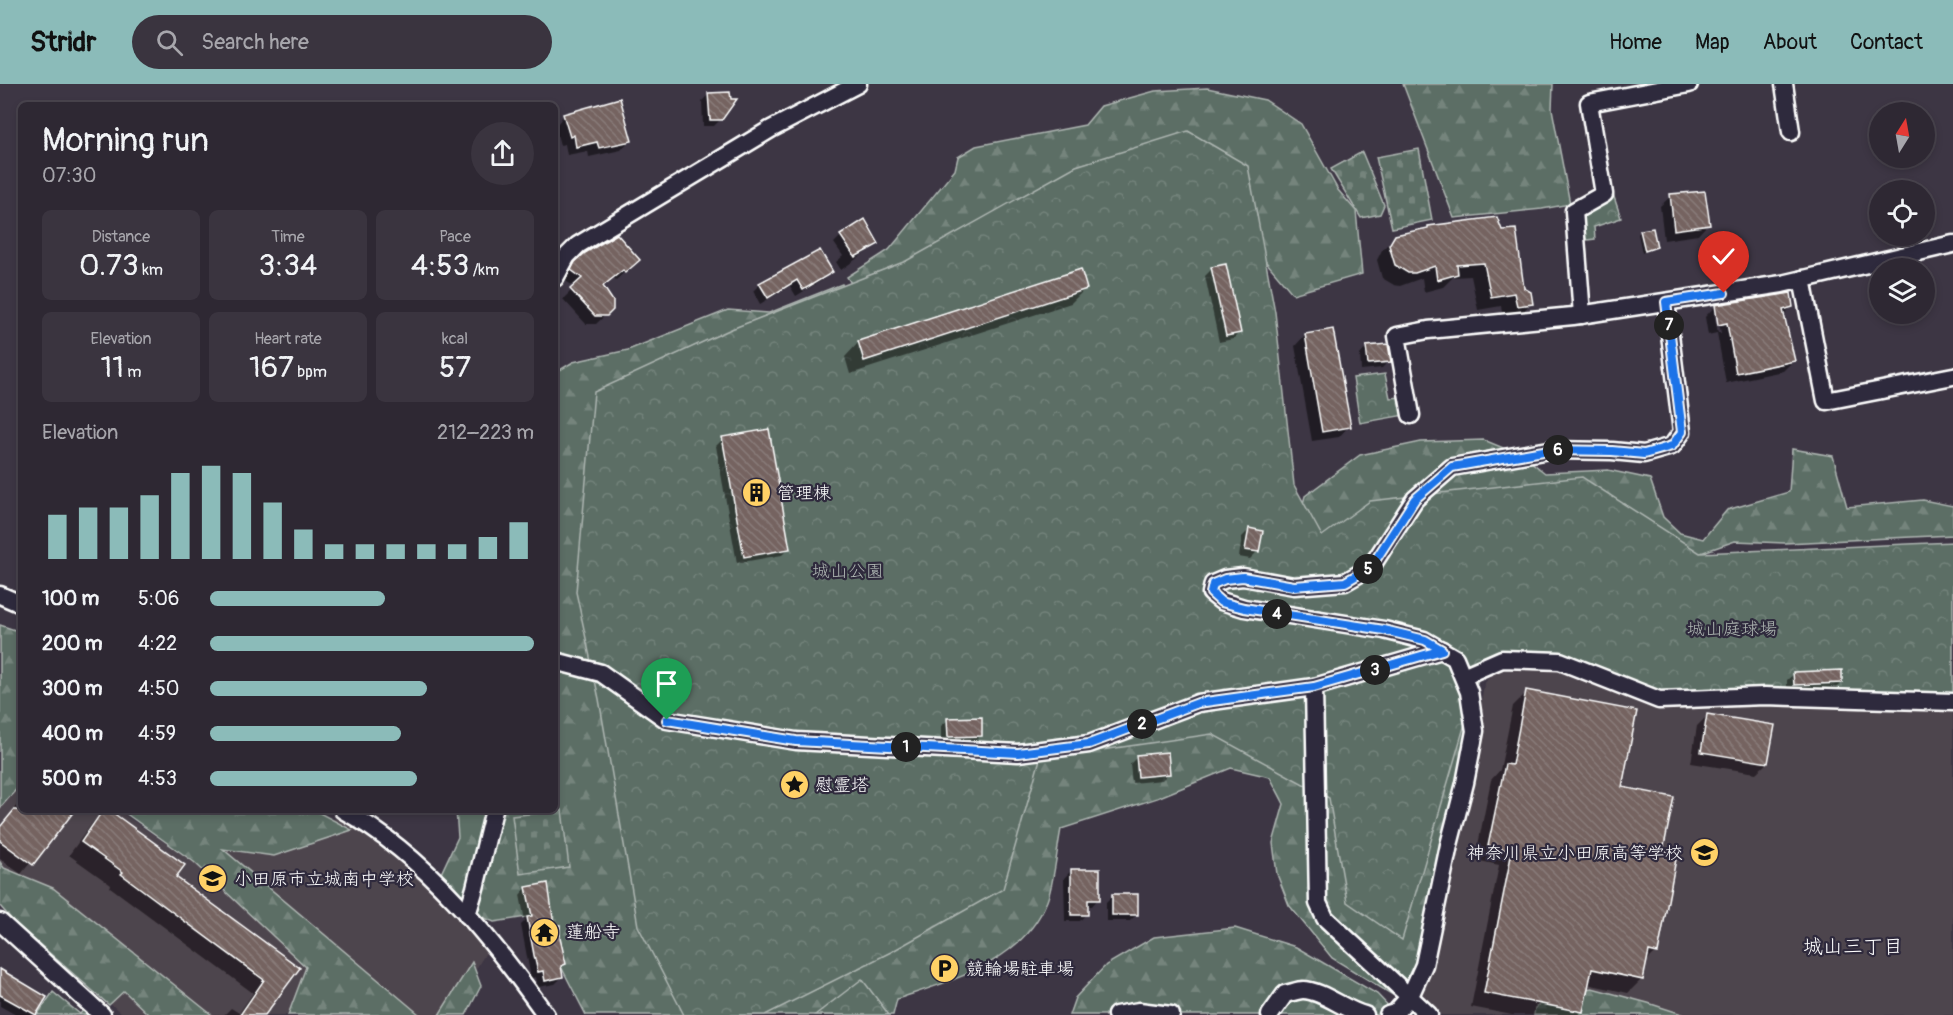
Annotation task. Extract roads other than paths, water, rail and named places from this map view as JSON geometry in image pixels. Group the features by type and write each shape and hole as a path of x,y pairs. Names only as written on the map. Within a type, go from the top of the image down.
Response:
{"street":[{"path":"558,272 567,256 578,245 771,129 858,84"},
{"path":"1582,315 1574,211 1604,194 1589,103 1689,84"},
{"path":"1784,84 1791,132"},
{"path":"1411,415 1397,336 1428,330 1582,315 1666,302 1802,279 1953,244"},
{"path":"1802,279 1826,401 1953,376"},
{"path":"1388,1015 1395,1013 1410,996 1424,965 1449,845 1466,783 1475,731 1469,692 1455,658 1425,640 1384,630 1244,608 1221,602 1211,593 1213,584 1225,579 1243,577 1294,586 1345,582 1371,567 1415,499 1452,467 1549,450 1644,454 1672,446 1682,432 1666,302"},
{"path":"0,595 18,603"},
{"path":"558,662 601,673 667,720 796,741 1018,753 1089,744 1198,703 1314,687 1442,650"},
{"path":"1462,676 1502,659 1560,661 1659,700 1765,696 1953,702"},
{"path":"1314,687 1318,903 1324,918 1429,1015"},
{"path":"348,813 388,837 467,915 513,968 546,1015"},
{"path":"467,915 493,813"},
{"path":"0,922 102,1015"},
{"path":"1270,1015 1285,994 1304,990 1365,1015"},
{"path":"1116,1015 1139,1011 1171,1015"}],"place":[{"name":"管理棟","path":"756,493"},
{"name":"慰霊塔","path":"794,785"},
{"name":"神奈川県立小田原高等学校","path":"1704,853"},
{"name":"小田原市立城南中学校","path":"213,879"},
{"name":"蓮船寺","path":"545,932"},
{"name":"競輪場駐車場","path":"945,969"}],"district":[{"name":"城山三丁目","path":"1853,946"}],"park label":[{"name":"城山公園","path":"848,571"},
{"name":"城山庭球場","path":"1732,629"}]}
